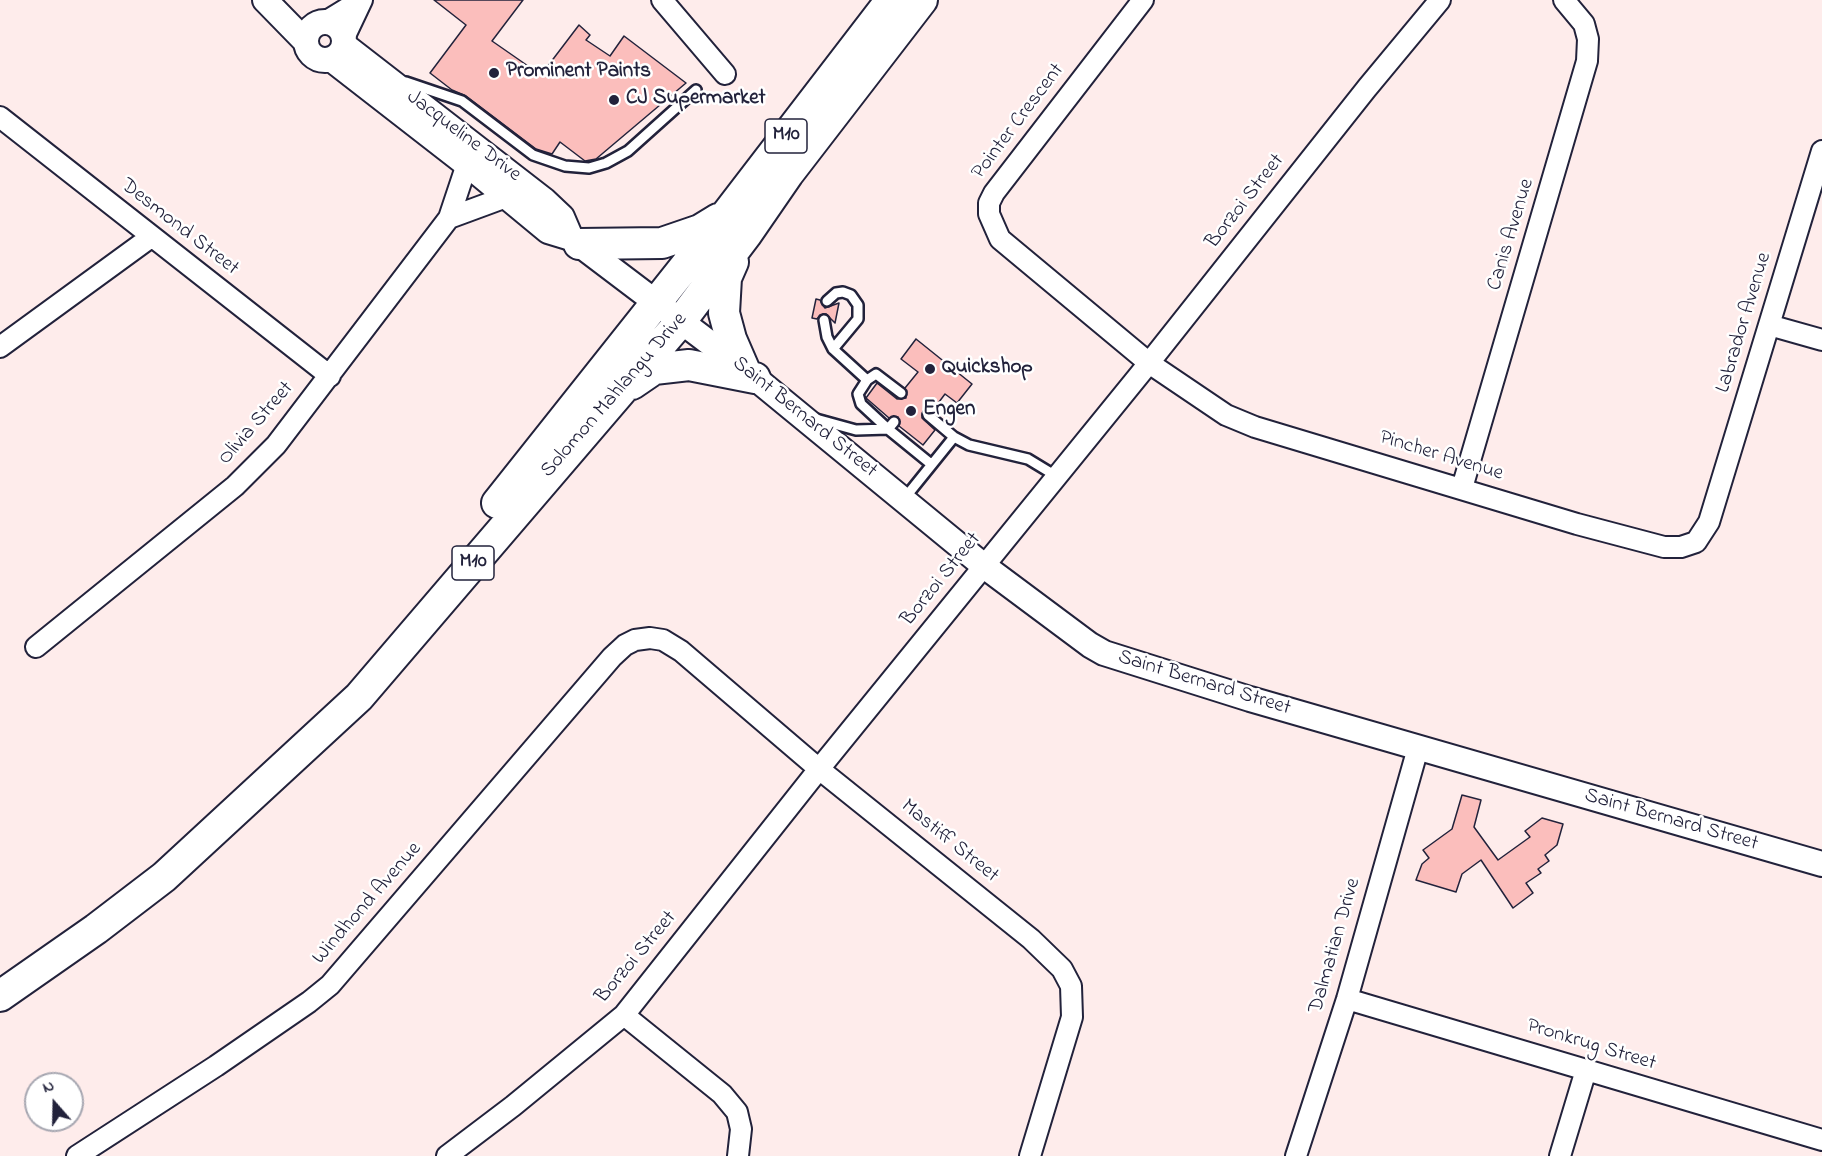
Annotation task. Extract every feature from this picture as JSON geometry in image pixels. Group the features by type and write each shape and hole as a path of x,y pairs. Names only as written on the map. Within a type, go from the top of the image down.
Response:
{"main road":[{"name":"Solomon Mahlangu Drive","path":"0,996 96,929 164,877 359,697 681,321 738,223 891,0"},
{"name":"Solomon Mahlangu Drive","path":"280,768 515,481 656,303 788,174 922,0"},
{"path":"575,241 662,243 700,230 738,223 726,278 724,313 731,339 750,373"},
{"path":"605,407 654,369 689,365 750,373"}],"street":[{"path":"265,0 317,29 338,27 340,47"},
{"path":"275,0 317,29"},
{"path":"317,29 362,0"},
{"path":"317,29 314,57 340,47 362,0"},
{"path":"662,0 725,74"},
{"name":"Pointer Crescent","path":"1143,0 1000,183 989,203 990,214 1000,239 1149,363"},
{"name":"Borzoi Street","path":"447,1156 513,1106 624,1015 819,769 1149,363 1366,88 1440,0"},
{"name":"Canis Avenue","path":"1462,488 1587,61 1588,39 1584,24 1564,0"},
{"name":"Jacqueline Drive","path":"340,47 383,76 544,200 562,217 575,241"},
{"name":"Jacqueline Drive","path":"340,47 466,164 548,231 575,241 681,321"},
{"name":"Desmond Street","path":"0,117 330,376"},
{"name":"Labrador Avenue","path":"1714,508 1822,151"},
{"name":"Olivia Street","path":"36,647 252,471 276,445 449,219 466,164"},
{"path":"449,219 506,196"},
{"path":"0,347 151,237"},
{"name":"Saint Bernard Street","path":"681,321 750,373 984,566 1104,653 1126,662 1418,748 1822,864"},
{"path":"1769,325 1822,340"},
{"name":"Pincher Avenue","path":"1149,363 1226,415 1255,427 1577,524 1664,547 1681,547 1696,543 1703,535 1714,508"},
{"name":"Mastiff Street","path":"650,638 663,640 681,651 819,769 1031,939 1062,969 1071,986 1072,1017 1030,1156"},
{"name":"Windhond Avenue","path":"77,1156 216,1066 330,985 612,657 625,645 635,640 650,638"},
{"name":"Dalmatian Drive","path":"1296,1156 1347,999 1418,748"},
{"name":"Pronkrug Street","path":"1347,999 1586,1070 1819,1145"},
{"path":"624,1015 722,1094 737,1112 741,1129 738,1156"},
{"path":"1560,1156 1586,1070"}],"lane":[{"path":"383,76 462,101 533,155 565,166 589,168 606,163 628,151 696,90"},
{"path":"827,301 836,293 843,292 851,295 858,305 858,319 833,349"},
{"path":"824,321 827,337 833,349 867,380"},
{"path":"901,393 880,376 872,375 860,389 859,400 891,425 931,464"},
{"path":"801,415 856,430 891,425"},
{"path":"928,415 954,437 969,445 1021,456 1037,463 1056,476"},
{"path":"904,499 954,437"}],"building":[{"path":"434,0 523,0 492,41 541,75 579,25 590,35 586,40 610,56 624,36 686,83 596,159 585,161 560,142 552,154 536,149 466,96 452,90 430,73 466,25"},
{"path":"816,299 820,300 825,308 839,303 835,323 826,314 820,315 817,319 812,318"},
{"path":"916,339 972,384 957,403 945,394 933,410 923,411 922,418 935,430 923,445 899,426 898,417 889,418 866,398 877,383 897,399 906,398 905,388 918,372 901,359"},
{"path":"1462,795 1481,800 1474,827 1498,860 1530,837 1525,831 1542,818 1563,824 1557,845 1545,855 1549,861 1538,869 1541,873 1526,883 1533,893 1513,908 1481,860 1462,874 1456,892 1416,880 1422,864 1429,858 1423,850 1452,829"}],"place":[{"name":"Prominent Paints","path":"494,73"},
{"name":"CJ Supermarket","path":"614,100"},
{"name":"Quickshop","path":"930,369"},
{"name":"Engen","path":"911,411"}]}
